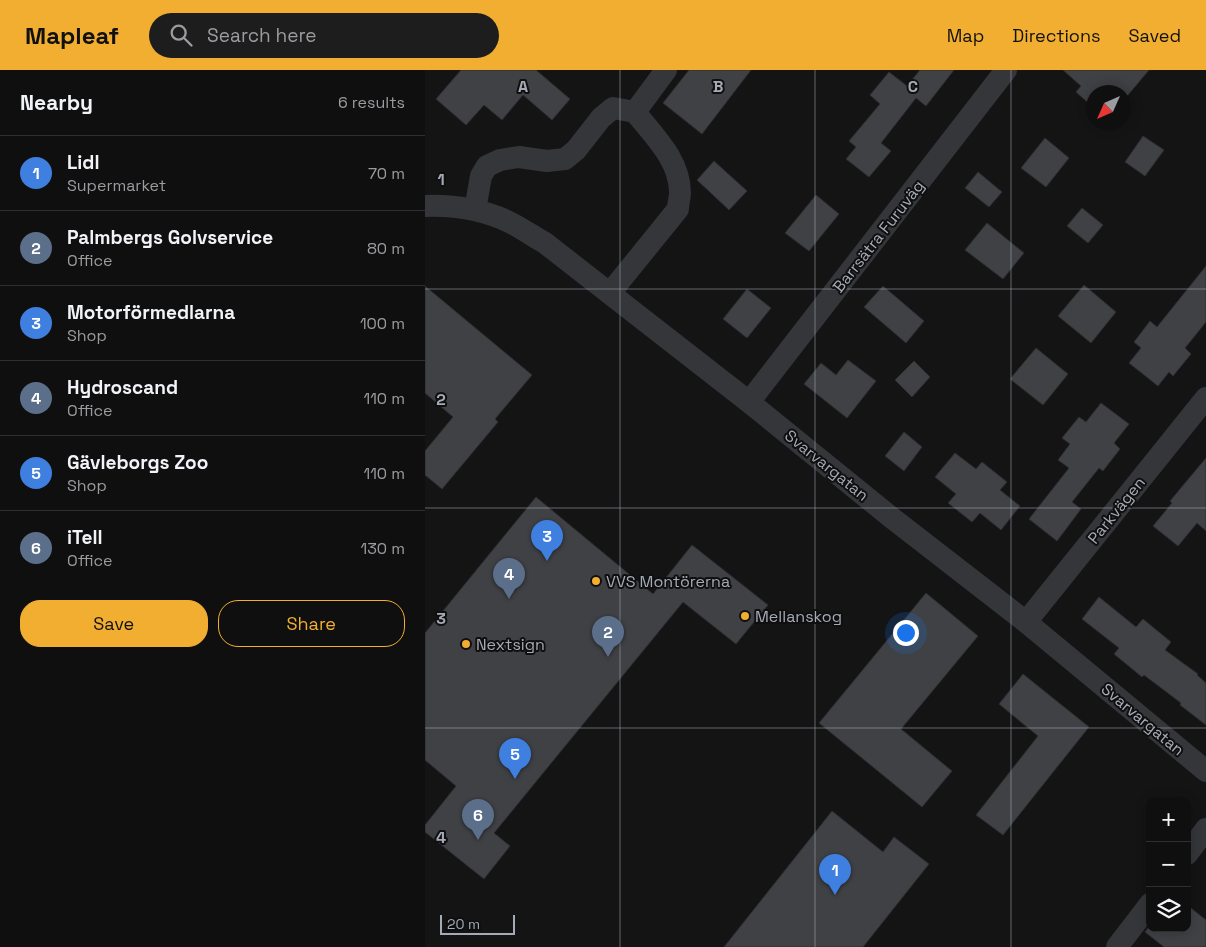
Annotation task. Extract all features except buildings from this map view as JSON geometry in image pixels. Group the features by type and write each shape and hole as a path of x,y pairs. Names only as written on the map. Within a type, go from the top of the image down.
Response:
{"street":[{"path":"635,112 666,70"},
{"name":"Barrsätra Furuväg","path":"749,402 1006,70"},
{"path":"475,210 481,176 487,166 500,160 519,157 547,161 565,159 576,150 601,118 613,108 635,112 672,161 677,173 680,193 678,208 610,293"},
{"name":"Svarvargatan","path":"425,206 475,210 511,223 545,243 1026,622 1206,771"},
{"name":"Parkvägen","path":"1026,622 1206,398"},
{"path":"1191,849 1206,829"},
{"path":"1117,947 1146,909"}],"place":[{"name":"Motorförmedlarna","path":"547,561"},
{"name":"VVS Montörerna","path":"596,581"},
{"name":"Hydroscand","path":"509,599"},
{"name":"Mellanskog","path":"745,616"},
{"name":"Nextsign","path":"466,644"},
{"name":"Palmbergs Golvservice","path":"608,657"},
{"name":"Gävleborgs Zoo","path":"515,779"},
{"name":"iTell","path":"478,840"},
{"name":"Lidl","path":"835,895"}]}
